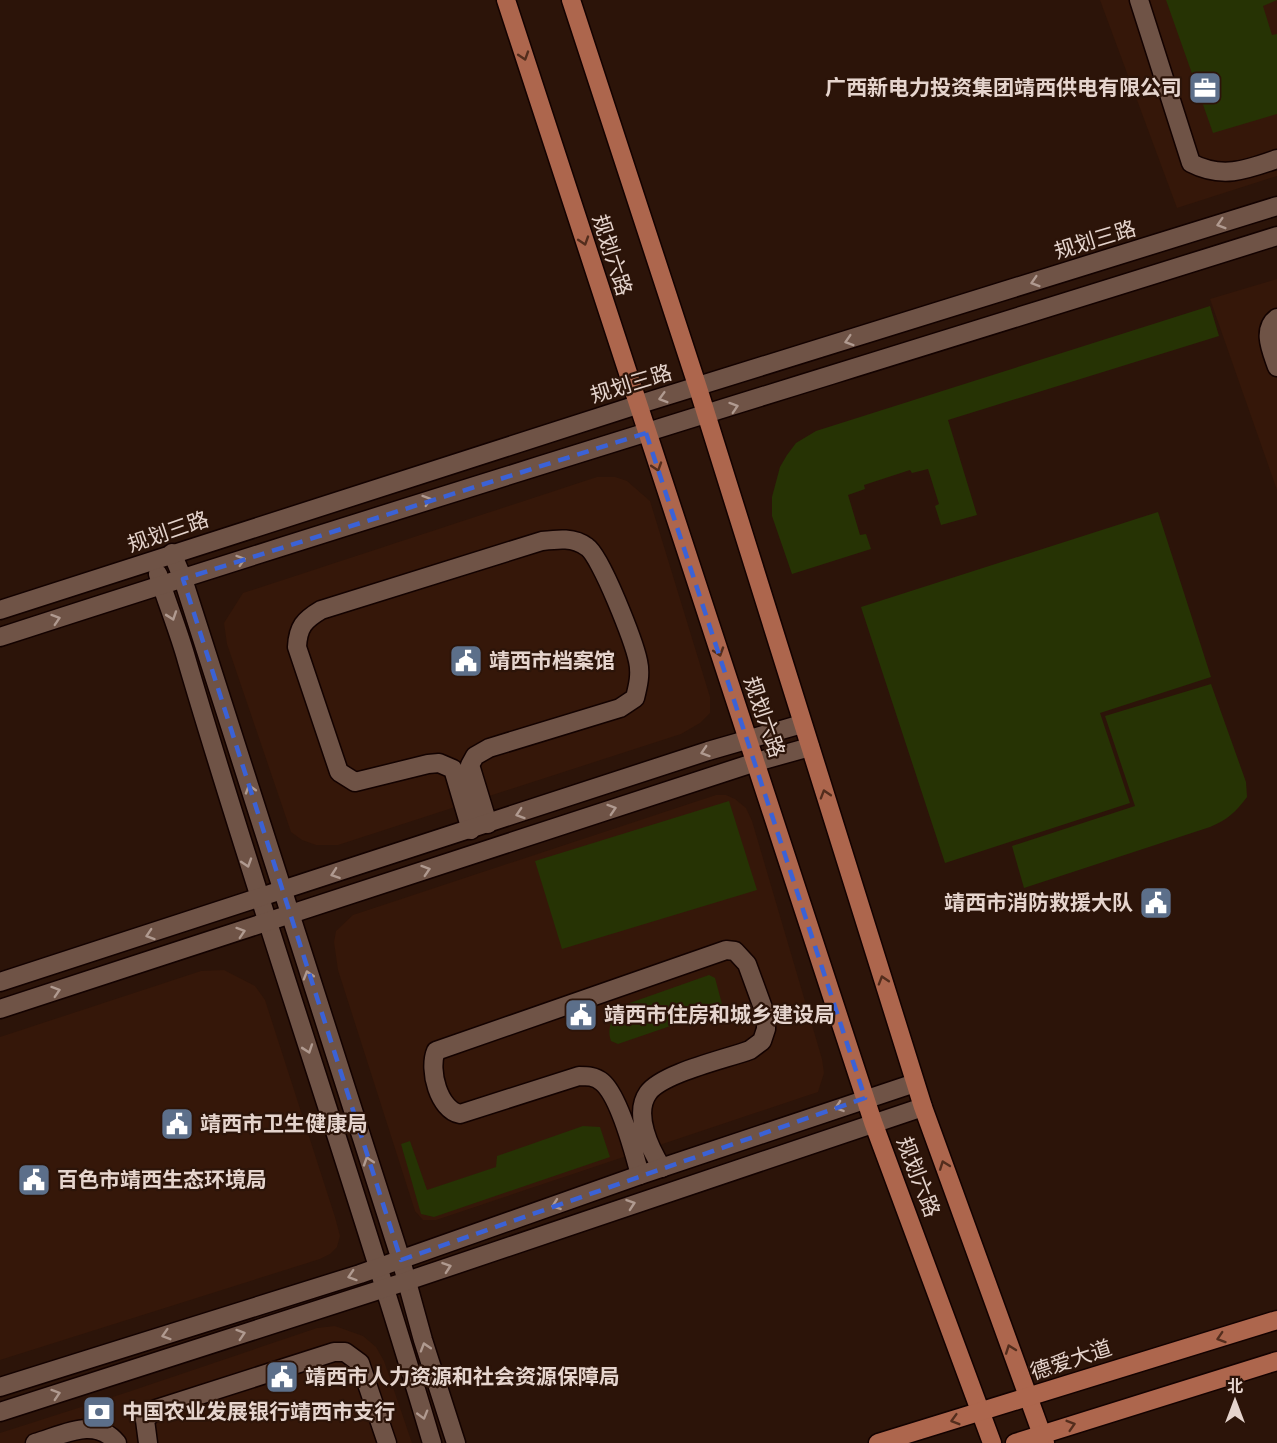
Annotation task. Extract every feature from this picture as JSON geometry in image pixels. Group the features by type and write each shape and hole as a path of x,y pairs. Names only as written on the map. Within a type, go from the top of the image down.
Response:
{"main road":[{"name":"规划六路","path":"506,0 873,1122 992,1443"},
{"name":"规划六路","path":"571,0 698,388 915,1083 1027,1398 1044,1439"},
{"name":"德爱大道","path":"879,1443 1277,1320"},
{"path":"1015,1443 1044,1439 1277,1361"}],"street":[{"path":"1139,0 1191,163 1207,171 1226,174 1277,159"},
{"name":"规划三路","path":"0,610 637,405 698,388 1277,206"},
{"path":"0,637 594,446 706,416 1277,236"},
{"path":"1277,318 1268,331 1269,346 1277,367"},
{"path":"575,541 589,548 600,562 639,662 640,681 635,698 620,708 489,748 475,756 470,765 479,827 453,769 439,763 355,783 339,772 297,647 297,632 305,620 321,610 542,542 575,541"},
{"path":"172,554 183,579 284,892 401,1260 456,1443"},
{"path":"155,561 267,924 379,1267 432,1443"},
{"path":"0,982 259,898 284,892 747,739 802,724"},
{"path":"0,1009 267,924 756,762 810,747"},
{"path":"640,1175 619,1110 610,1091 602,1082 589,1076 579,1076 460,1114 452,1113 443,1105 433,1068 436,1051 684,964 726,950 735,951 747,964 766,1016 766,1029 762,1041 750,1050 664,1080 648,1093 642,1109 645,1128 653,1153 662,1168"},
{"path":"0,1387 401,1260 640,1175 915,1083"},
{"path":"0,1412 407,1281 923,1107"},
{"path":"148,1443 145,1420 156,1409 334,1352 345,1352 360,1363 387,1443"},
{"path":"35,1443 94,1428 106,1431 117,1443"}],"highlighted area":[{"path":"646,433 865,1098 401,1260 183,579"}],"shaded area":[{"name":"广西新电力投资集团靖西供电有限公司","path":"1100,0 1277,0 1277,176 1177,208"},
{"path":"1277,279 1277,490 1210,299"},
{"name":"靖西市档案馆","path":"597,477 615,477 627,481 650,501 710,697 710,713 700,723 681,734 338,845 316,845 302,840 291,832 227,644 224,623 243,593"},
{"name":"靖西市住房和城乡建设局","path":"716,795 726,795 735,799 746,808 752,821 822,1059 824,1073 818,1092 436,1220 423,1220 415,1211 338,970 334,942 336,931 353,915"},
{"name":"靖西市卫生健康局","path":"224,970 255,986 265,1000 335,1217 340,1236 337,1247 320,1259 0,1360 0,1037 201,971"},
{"name":"靖西市人力资源和社会资源保障局","path":"335,1326 363,1336 376,1347 384,1361 412,1443 0,1443 0,1433 317,1328"}],"green space":[{"path":"1166,0 1277,0 1263,6 1272,35 1277,34 1277,114 1213,133"},
{"path":"1210,306 1219,336 948,420 977,515 941,525 935,506 939,504 928,469 912,473 910,470 864,485 865,489 848,495 860,535 866,534 871,549 792,574 772,516 772,497 780,467 796,443 816,431"},
{"path":"1158,512 1211,677 1100,713 1130,803 945,863 861,607"},
{"path":"1211,684 1246,782 1247,797 1239,807 1231,815 1210,827 1024,888 1012,846 1135,806 1105,716"},
{"path":"729,801 757,890 562,949 535,861"},
{"path":"709,975 715,978 722,1004 720,1009 618,1044 611,1041 609,1031 612,1022 624,1005"},
{"path":"583,1126 600,1127 610,1157 434,1217 421,1214 401,1144 410,1141 427,1190 496,1167 497,1156"}],"place":[{"name":"广西新电力投资集团靖西供电有限公司","path":"1205,88"},
{"name":"靖西市档案馆","path":"466,661"},
{"name":"靖西市消防救援大队","path":"1156,903"},
{"name":"靖西市住房和城乡建设局","path":"581,1015"},
{"name":"靖西市卫生健康局","path":"177,1124"},
{"name":"百色市靖西生态环境局","path":"34,1180"},
{"name":"靖西市人力资源和社会资源保障局","path":"282,1377"},
{"name":"中国农业发展银行靖西市支行","path":"99,1412"}]}
